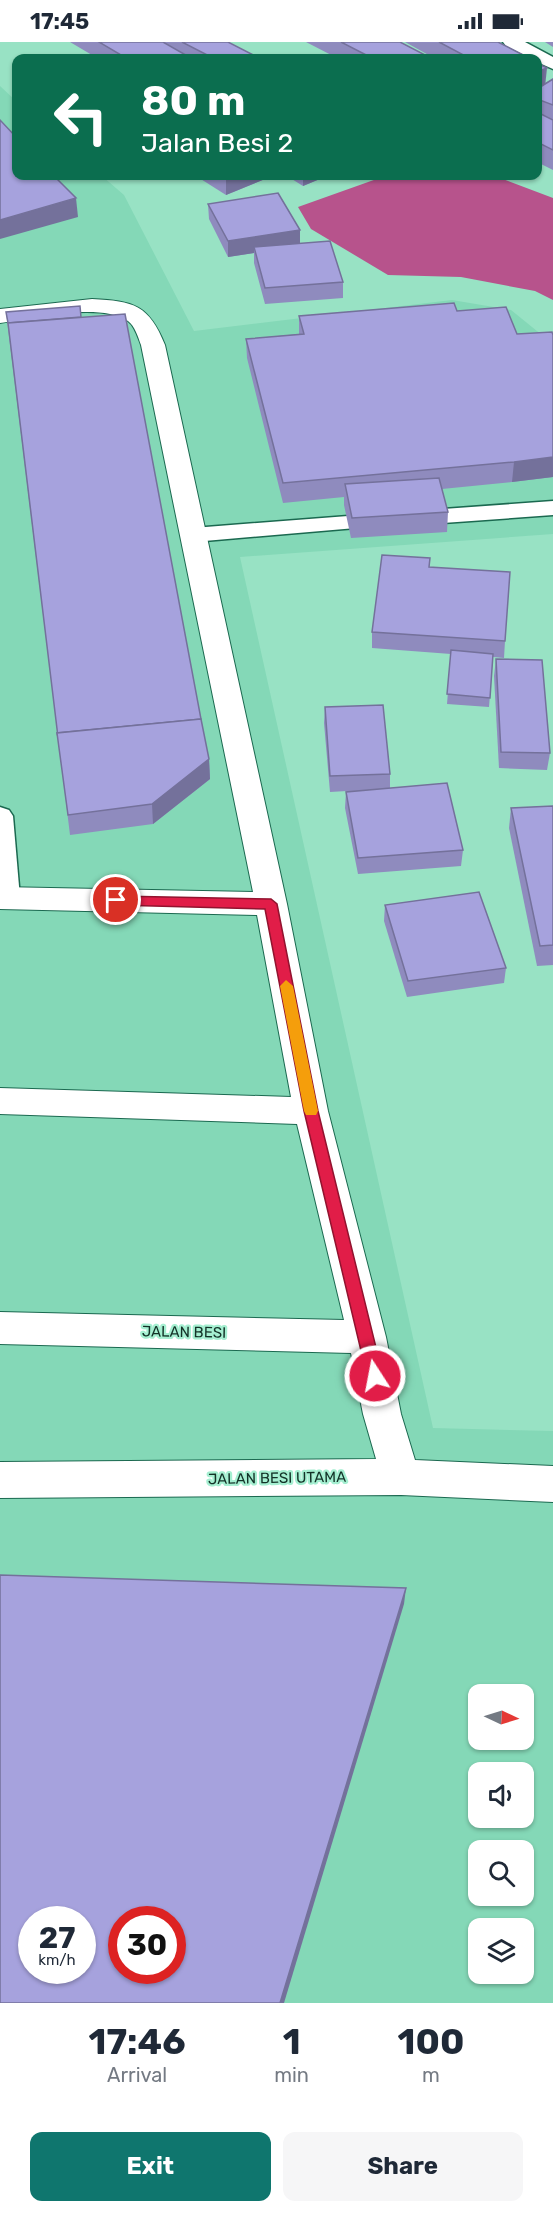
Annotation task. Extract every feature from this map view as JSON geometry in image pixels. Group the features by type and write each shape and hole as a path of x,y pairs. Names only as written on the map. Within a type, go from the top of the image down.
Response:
{"street":[{"path":"0,316 78,306 117,309 136,315 146,328 153,345 271,904 311,1111 367,1337 382,1414 401,1476"},
{"path":"3,898 271,904"},
{"path":"0,1101 311,1111"},
{"name":"JALAN BESI","path":"0,1328 367,1337"},
{"name":"JALAN BESI UTAMA","path":"0,1480 401,1476 553,1484"}],"lane":[{"path":"512,42 534,54"},
{"path":"443,516 553,508"},
{"path":"193,535 348,523"},
{"path":"0,816 3,898"}],"shaded area":[{"path":"0,86 12,97 12,180 107,180 124,195 194,331 452,300 511,310 553,344 553,534 240,557 433,1428 553,1431 553,2003 0,2003"},
{"path":"374,180 506,180 553,198 553,300 535,291 461,277 388,275 311,229 298,207"}],"building":[{"path":"99,42 163,42 184,54 119,54"},
{"path":"182,42 228,42 251,54 205,54"},
{"path":"341,42 400,42 423,54 364,54"},
{"path":"439,42 498,42 521,54 462,54"},
{"path":"553,79 553,105 542,101 542,86"},
{"path":"542,114 553,120 553,150 542,144"},
{"path":"0,120 12,133 12,180 58,180 76,198 0,220"},
{"path":"278,193 300,230 228,241 208,204"},
{"path":"330,241 343,282 265,288 254,247"},
{"path":"454,303 457,311 506,307 517,334 552,332 553,457 283,483 246,339 304,334 299,316"},
{"path":"80,306 81,317 8,323 6,312"},
{"path":"125,314 201,719 58,733 8,323"},
{"path":"439,478 448,512 352,518 345,484"},
{"path":"382,555 430,558 429,567 510,572 505,641 372,632"},
{"path":"451,650 493,654 490,698 447,694"},
{"path":"496,659 542,660 550,753 501,752"},
{"path":"383,705 390,774 330,776 325,707"},
{"path":"201,719 209,759 152,804 68,815 57,733"},
{"path":"447,783 463,850 358,858 346,792"},
{"path":"553,806 553,945 540,946 511,808"},
{"path":"479,892 506,968 408,981 385,905"},
{"path":"0,1575 406,1588 280,2003 0,2003"}],"slow traffic":[{"path":"286,986 311,1111"}],"route":[{"path":"116,900 271,904 311,1111 375,1376"}]}
